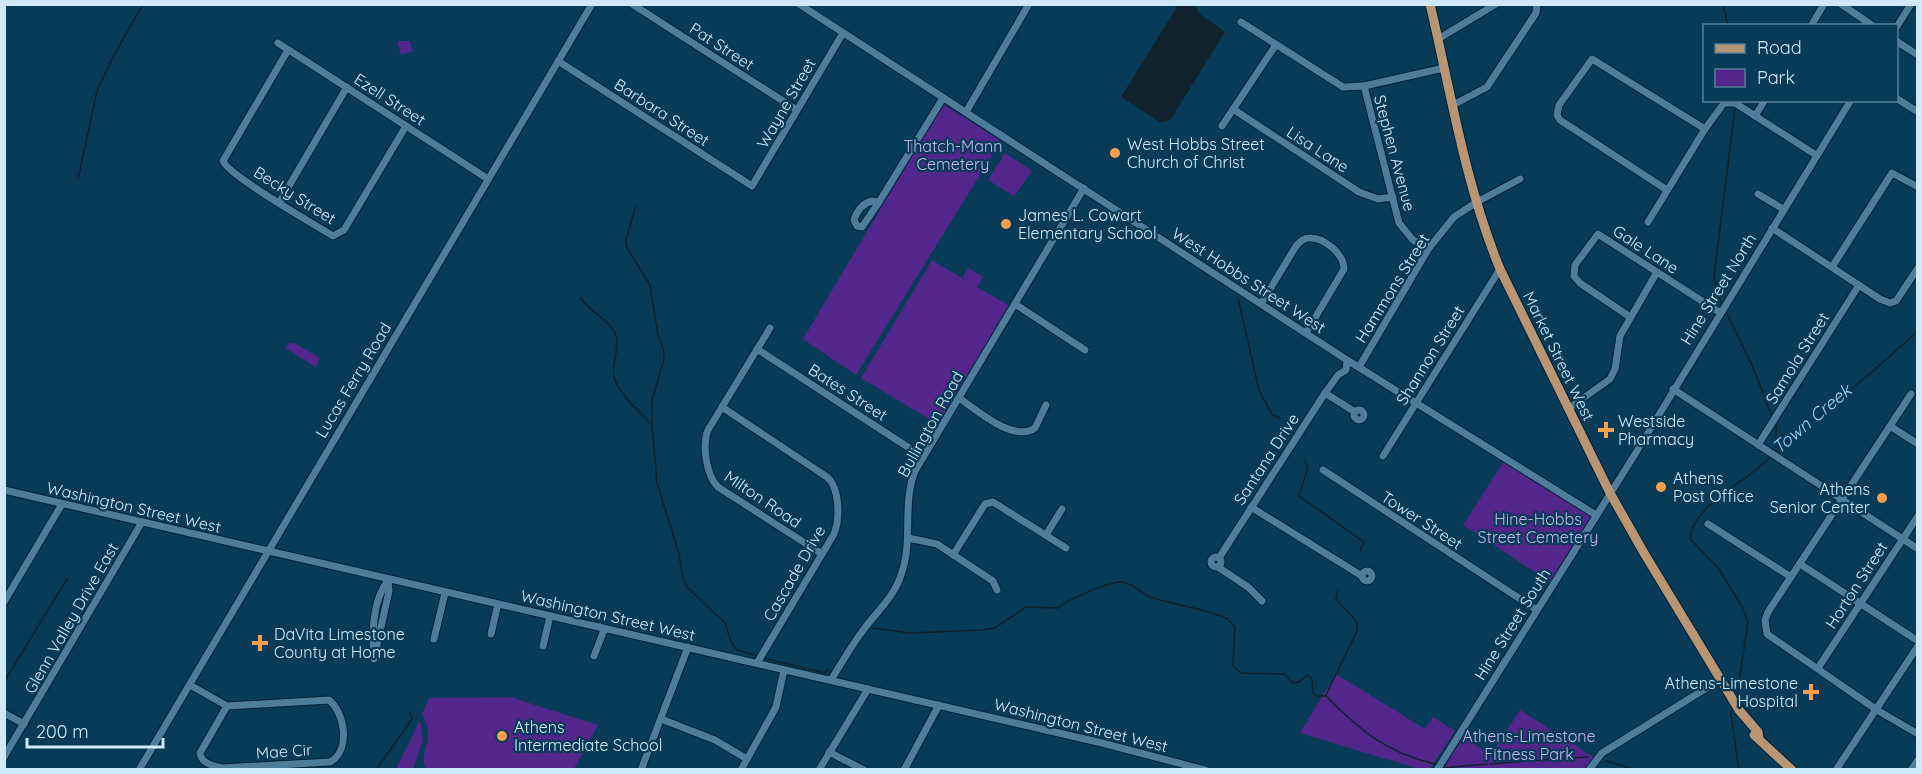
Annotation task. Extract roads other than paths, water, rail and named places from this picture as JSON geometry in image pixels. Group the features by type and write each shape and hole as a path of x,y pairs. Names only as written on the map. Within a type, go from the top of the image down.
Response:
{"main road":[{"name":"Market Street West","path":"1431,4 1444,68 1477,202 1500,268 1610,493 1644,553 1739,710 1758,732 1759,738 1792,770"}],"street":[{"name":"Lucas Ferry Road","path":"139,770 592,4"},
{"name":"Pat Street","path":"632,4 797,110"},
{"name":"West Hobbs Street West","path":"799,4 1347,360 1596,515"},
{"path":"966,112 1029,4"},
{"path":"1438,39 1496,4"},
{"path":"1453,105 1487,87 1536,13 1537,4"},
{"path":"1812,24 1824,4"},
{"path":"1841,4 1870,24"},
{"path":"1898,25 1911,4"},
{"path":"1241,22 1337,85 1348,88 1444,68"},
{"name":"Wayne Street","path":"752,186 843,33"},
{"path":"1898,42 1917,55"},
{"name":"Ezell Street","path":"278,43 488,179"},
{"path":"1222,126 1275,46"},
{"name":"Becky Street","path":"288,50 224,161 233,172 279,202 333,236 338,235 344,230 406,126"},
{"path":"1666,190 1560,120 1557,110 1587,62 1592,58 1602,63 1705,129"},
{"name":"Barbara Street","path":"558,61 752,186"},
{"name":"Stephen Avenue","path":"1364,86 1399,223 1413,240 1429,248"},
{"path":"279,202 347,87"},
{"path":"879,202 944,98"},
{"path":"1898,99 1917,112"},
{"path":"1648,222 1705,129 1720,107 1729,102 1816,155"},
{"path":"1755,116 1764,102"},
{"name":"Hine Street North","path":"1610,493 1850,102"},
{"name":"Lisa Lane","path":"1233,110 1359,192 1378,199 1393,197"},
{"path":"1832,267 1887,177 1892,173 1898,174 1917,187"},
{"name":"Hammons Street","path":"1359,367 1429,248 1454,217 1520,179"},
{"name":"Bullington Road","path":"831,680 860,634 895,590 903,570 908,538 909,492 923,458 1084,188"},
{"path":"1758,194 1783,209"},
{"path":"1772,228 1890,303 1896,301 1917,268"},
{"name":"Gale Lane","path":"1630,317 1580,283 1574,276 1575,265 1598,234 1719,312"},
{"path":"1261,304 1296,246 1304,239 1315,239 1335,250 1342,258 1344,269 1306,333"},
{"name":"Shannon Street","path":"1383,456 1500,268"},
{"path":"1568,409 1610,379 1615,369 1620,336 1658,272"},
{"name":"Samola Street","path":"1758,445 1859,285"},
{"path":"1016,304 1085,350"},
{"name":"Milton Road","path":"770,328 708,430 705,440 710,473 714,483 822,554"},
{"name":"Bates Street","path":"757,349 923,458"},
{"name":"Santana Drive","path":"1262,602 1248,587 1218,567 1221,564 1219,558 1338,375 1338,366 1347,360"},
{"path":"1673,388 1917,549"},
{"path":"1325,393 1355,412"},
{"path":"1911,394 1768,612 1765,629 1767,634 1877,710 1917,734"},
{"path":"959,398 1004,427 1019,432 1035,428 1046,405"},
{"name":"Cascade Drive","path":"722,407 831,480 836,491 837,524 822,554 757,663"},
{"path":"1890,426 1917,444"},
{"name":"Tower Street","path":"1323,470 1537,610"},
{"name":"Washington Street West","path":"4,490 939,705 1204,770"},
{"name":"Hine Street South","path":"1437,770 1610,493"},
{"path":"953,555 985,504 990,500 1066,548"},
{"path":"4,602 62,504"},
{"path":"1251,507 1362,576"},
{"path":"1046,535 1062,509"},
{"name":"Horton Street","path":"1818,668 1917,516"},
{"name":"Glenn Valley Drive East","path":"4,757 142,522"},
{"path":"1708,524 1791,577"},
{"path":"908,538 937,544 993,580 997,590"},
{"path":"1800,564 1917,641"},
{"path":"388,580 389,591 374,659 375,615 382,589 388,580"},
{"path":"434,639 445,593"},
{"path":"491,634 498,604"},
{"path":"543,646 550,616"},
{"path":"594,656 604,630 600,627"},
{"path":"1836,770 1917,646"},
{"path":"641,770 688,647"},
{"path":"741,770 776,707 784,670"},
{"path":"1589,770 1602,753 1721,679"},
{"path":"190,685 227,706"},
{"path":"819,770 868,689"},
{"name":"Mae Cir","path":"324,699 332,701 344,735 339,755 330,762 276,767 222,768 200,757 200,753 227,706 324,699"},
{"path":"904,770 939,705"},
{"path":"4,712 24,724"},
{"path":"661,719 714,740 747,759"},
{"path":"829,752 864,770"},
{"path":"1912,769 1917,760"}],"water":[{"path":"1178,5 1195,5 1200,14 1225,32 1171,119 1161,123 1121,97"}],"waterway":[{"path":"78,179 97,91 143,4"},
{"path":"1723,4 1728,24"},
{"path":"1722,305 1714,277 1735,108"},
{"path":"636,205 626,240 627,248 650,285 664,359 652,400 657,483 687,587 725,623 731,642 737,650 758,656"},
{"path":"581,298 614,331 617,342 613,372 616,383 624,396 651,424"},
{"path":"1238,298 1259,390 1272,415 1280,418"},
{"path":"1726,312 1752,365 1772,416"},
{"name":"Town Creek","path":"1774,452 1918,331"},
{"path":"1776,424 1776,447"},
{"name":"Town Creek","path":"1737,697 1748,621 1719,569 1690,539 1693,526 1711,504 1771,456"},
{"path":"1304,460 1308,467 1299,496 1364,542 1360,551"},
{"path":"4,682 67,579"},
{"path":"872,628 910,633 995,628 1026,607 1058,608 1098,588 1120,582 1125,583 1153,598 1228,619 1235,627 1233,666 1241,673 1285,674 1293,683 1299,682 1308,675 1312,679 1313,692 1316,696 1326,696 1375,739 1402,753 1435,764"},
{"path":"1326,695 1357,631 1357,622 1336,599 1338,590"},
{"path":"763,658 825,673 828,669"},
{"name":"Town Creek","path":"1733,708 1731,714 1739,770"},
{"path":"376,770 412,719 410,713"},
{"path":"1528,761 1588,757"},
{"path":"1490,764 1526,761"},
{"path":"1606,761 1637,770"},
{"path":"1442,768 1487,764"}],"place":[{"name":"West Hobbs Street Church of Christ","path":"1115,153"},
{"name":"James L. Cowart Elementary School","path":"1006,224"},
{"name":"Westside Pharmacy","path":"1606,430"},
{"name":"Athens Post Office","path":"1661,487"},
{"name":"Athens Senior Center","path":"1882,498"},
{"name":"DaVita Limestone County at Home","path":"260,643"},
{"name":"Athens-Limestone Hospital","path":"1811,692"},
{"name":"Athens Intermediate School","path":"502,736"}],"park label":[{"name":"Thatch-Mann Cemetery","path":"953,155"},
{"name":"Hine-Hobbs Street Cemetery","path":"1538,528"},
{"name":"Athens-Limestone Fitness Park","path":"1529,745"}]}
